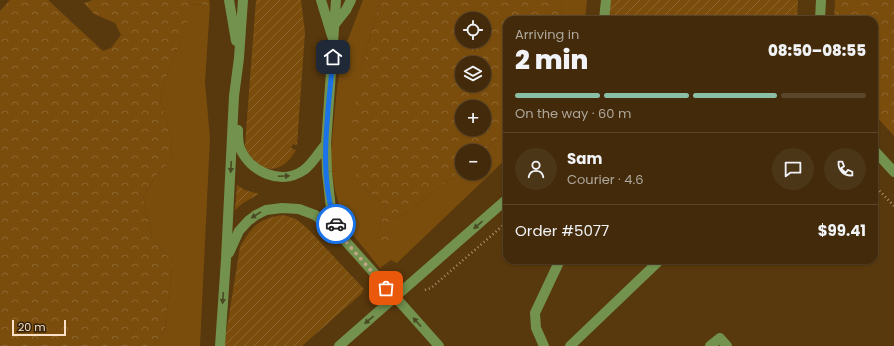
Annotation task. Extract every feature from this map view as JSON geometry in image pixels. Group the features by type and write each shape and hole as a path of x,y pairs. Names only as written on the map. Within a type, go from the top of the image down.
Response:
{"street":[{"path":"229,0 239,58"},
{"path":"220,346 234,96 239,58 243,0"},
{"path":"320,0 334,42"},
{"path":"336,0 326,144 331,209 341,236"},
{"path":"335,24 346,10 351,0"},
{"path":"604,16 606,0"},
{"path":"820,16 821,0"},
{"path":"234,96 240,147 247,161 256,169 267,174 282,177 293,175 304,170 326,144"},
{"path":"878,154 894,172"},
{"path":"339,346 503,203"},
{"path":"226,259 239,231 256,214 266,210 282,208 299,209 315,215 341,236 438,346"},
{"path":"544,346 536,328 535,313 558,264"},
{"path":"570,346 656,264"},
{"path":"710,346 720,338 727,346"}],"path":[{"path":"878,189 894,206"}],"green space":[{"path":"10,0 48,0 103,51 111,48 121,35 115,23 94,14 84,3 93,0 209,0 210,5 189,4 188,21 169,69 160,97 172,143 171,161 155,177 143,197 152,239 173,262 164,333 152,346 0,346 0,11"},
{"path":"256,0 301,0 305,32 297,145 293,144 291,148 296,150 292,157 282,166 270,169 258,164 248,154 245,145"},
{"path":"363,0 380,0 361,70 360,185 386,206 379,229 410,211 455,175 455,180 484,180 397,263 391,260 380,268 348,229 341,212 335,190 330,160 342,55"},
{"path":"380,0 562,0 561,16 503,16 503,134 491,145 455,144 455,175 410,211 394,219 389,246 378,243 379,229 386,206 360,185 349,155 353,114 361,70"},
{"path":"562,0 587,0 585,16 561,16"},
{"path":"609,0 798,0 797,16 608,16"},
{"path":"835,0 894,0 894,136 878,118 878,16 834,16"},
{"path":"189,4 210,5 205,82 210,138 200,346 152,346 164,333 173,262 152,239 143,197 155,177 171,161 172,143 160,97 187,21"},
{"path":"503,134 503,162 491,173 491,145"},
{"path":"237,185 245,190 259,194 243,203 235,210"},
{"path":"283,215 296,219 307,228 364,289 361,294 302,346 224,346 240,247 252,229 262,221 275,216"}],"way so far":[{"path":"336,224 341,236 386,288"}],"route":[{"path":"333,57 326,144 331,209 336,224"}]}
